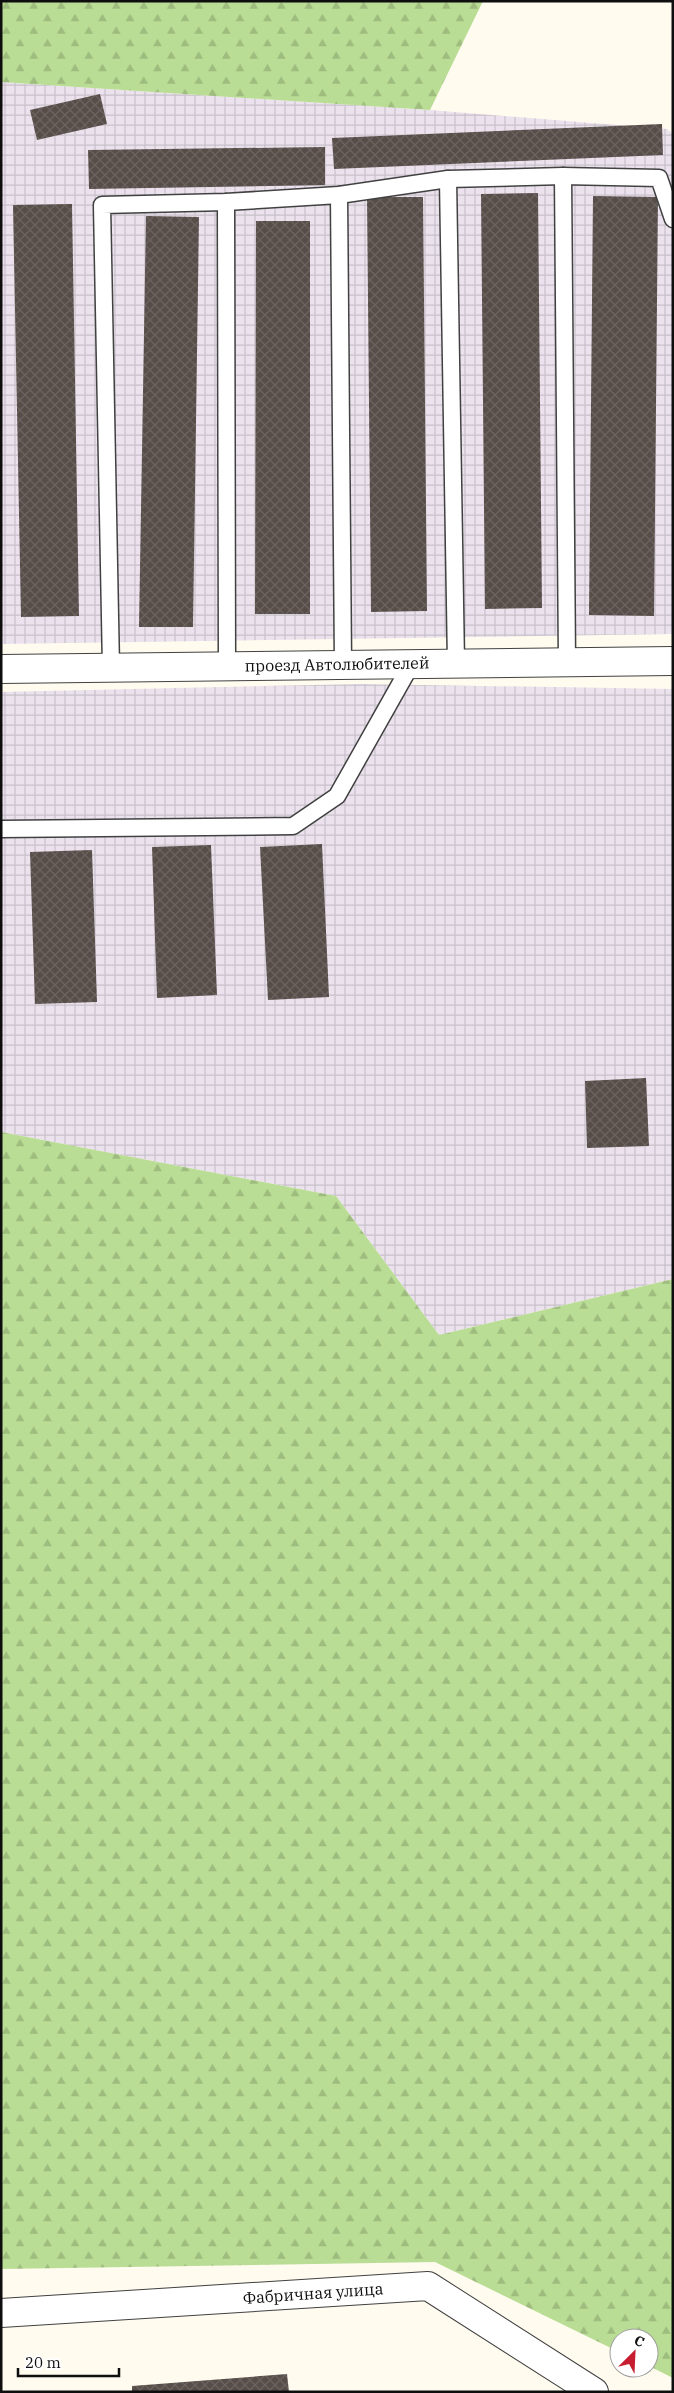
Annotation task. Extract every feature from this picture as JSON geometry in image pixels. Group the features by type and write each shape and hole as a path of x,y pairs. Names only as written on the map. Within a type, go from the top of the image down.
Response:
{"street":[{"name":"проезд Автолюбителей","path":"1,669 673,661"},
{"name":"Фабричная улица","path":"1,2313 428,2286 594,2392"}],"lane":[{"path":"563,176 567,662"},
{"path":"111,668 102,205 226,202 339,195 448,179 563,176 659,178 673,218"},
{"path":"448,179 456,663"},
{"path":"339,195 343,664"},
{"path":"226,202 227,666"},
{"path":"1,828 293,826 337,796 412,663"}],"shaded area":[{"path":"1,82 430,110 667,129 673,134 673,634 1,644"},
{"path":"360,684 673,689 673,1279 439,1335 336,1196 1,1132 1,692"}],"green space":[{"path":"1,1 483,1 430,110 1,82"},
{"path":"1,1132 336,1196 439,1335 673,1279 673,2378 659,2371 659,2328 609,2328 609,2347 435,2262 1,2269"}],"building":[{"path":"100,94 107,124 37,140 30,110"},
{"path":"662,124 663,155 334,169 332,138"},
{"path":"325,147 325,185 89,189 88,150"},
{"path":"538,193 542,608 485,609 481,194"},
{"path":"593,196 658,197 654,616 589,615"},
{"path":"367,197 423,197 427,611 371,612"},
{"path":"72,204 79,616 21,617 13,205"},
{"path":"146,216 199,217 193,627 139,627"},
{"path":"256,221 310,221 310,614 255,614"},
{"path":"322,844 329,997 268,1000 260,847"},
{"path":"211,845 217,995 157,998 152,847"},
{"path":"92,850 97,1002 35,1004 30,852"},
{"path":"646,1078 649,1146 587,1148 585,1081"},
{"path":"287,2374 289,2392 132,2392 132,2386"}]}
